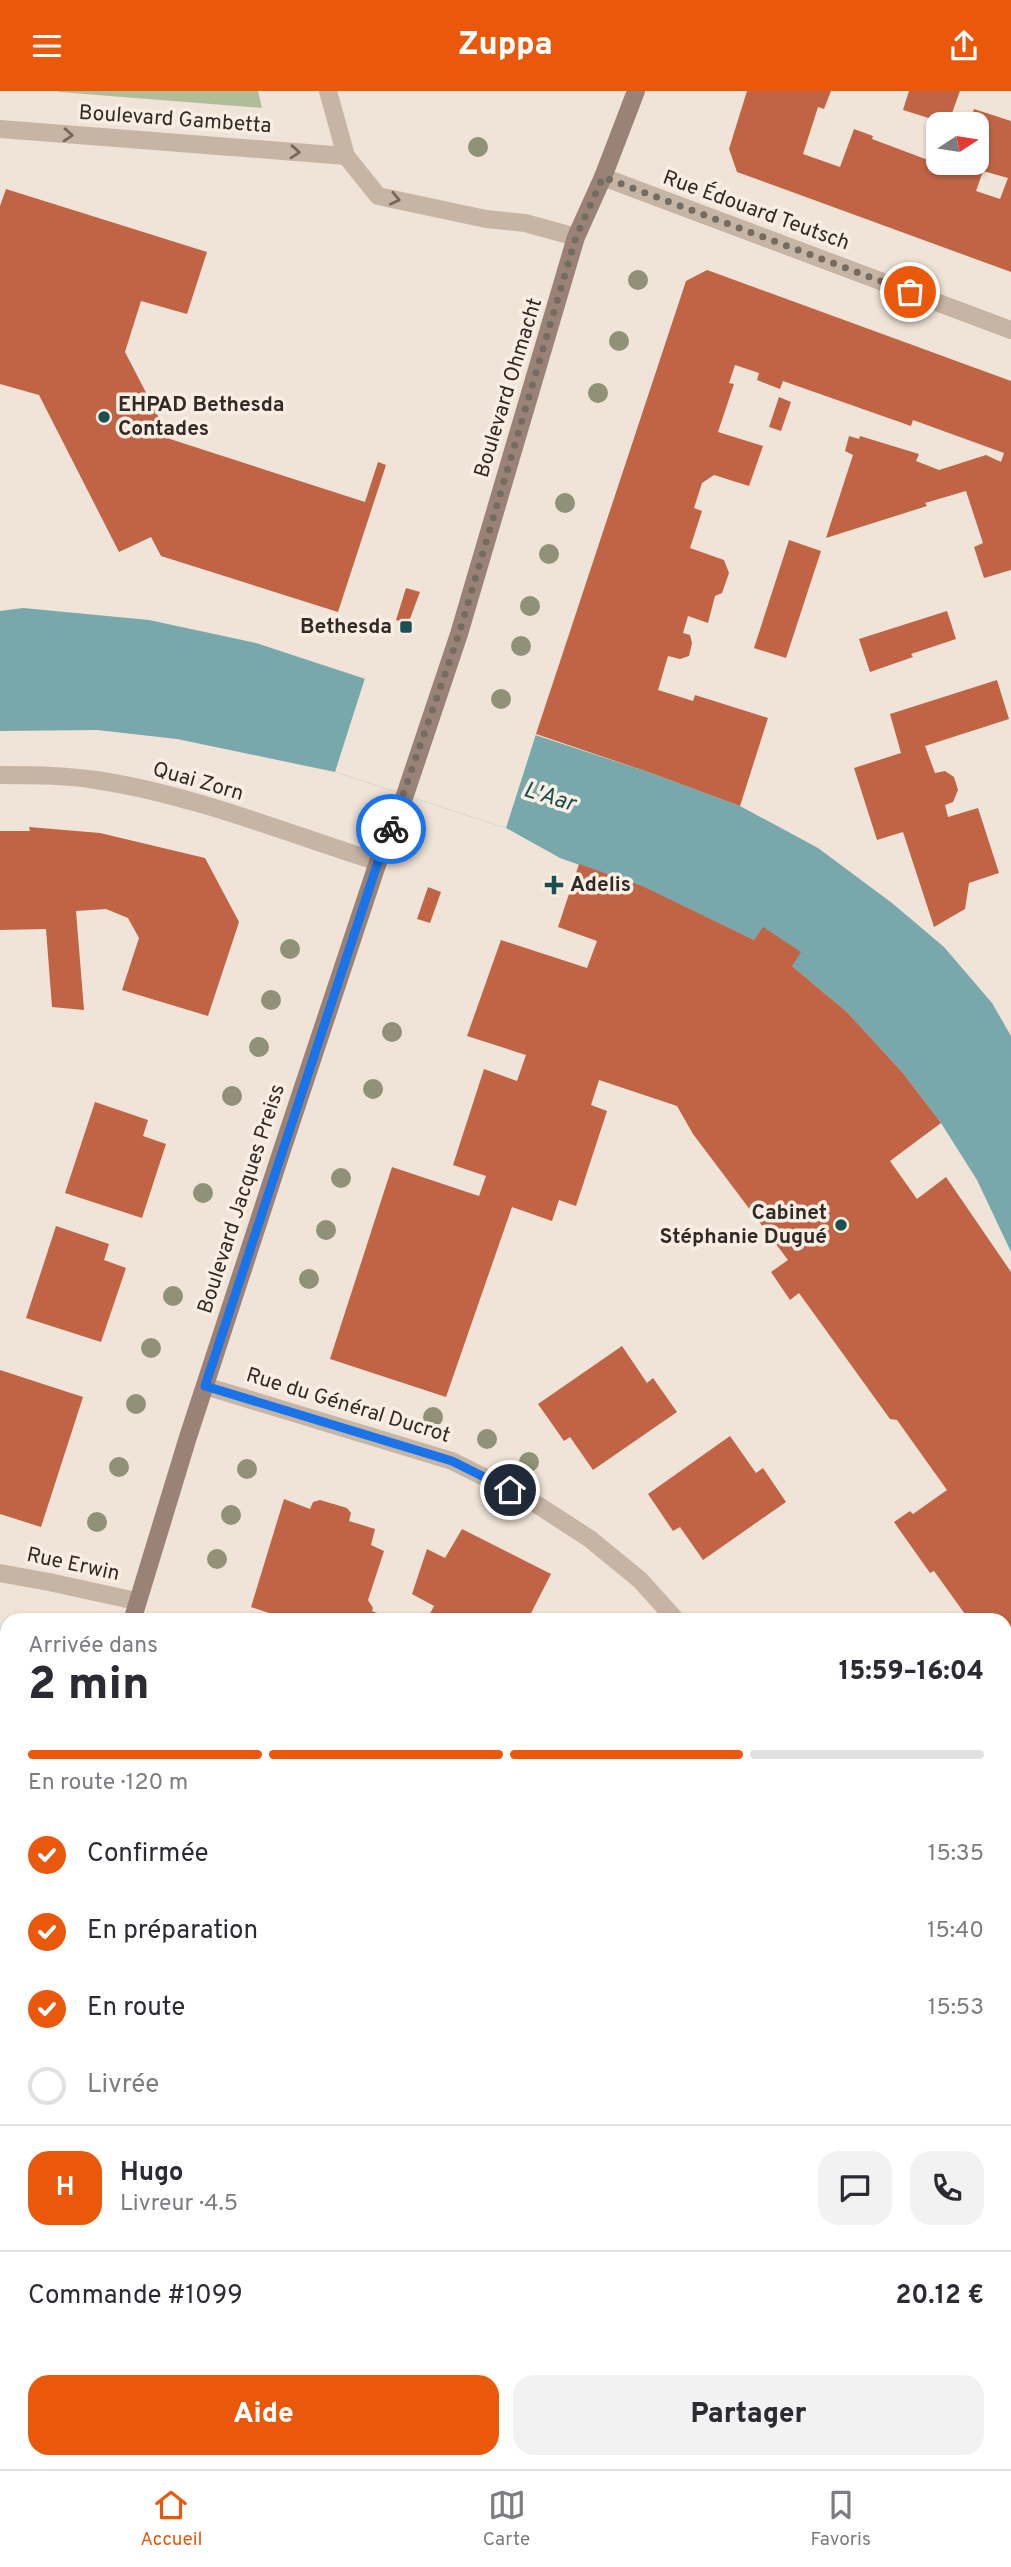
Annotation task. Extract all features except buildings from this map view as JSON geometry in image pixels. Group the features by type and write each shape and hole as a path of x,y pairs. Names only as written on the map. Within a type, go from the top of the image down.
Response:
{"main road":[{"name":"Boulevard Ohmacht","path":"405,795 459,634 576,237 603,177 636,91"},
{"name":"Boulevard Jacques Preiss","path":"134,1613 205,1386 378,862 405,795"}],"street":[{"path":"328,91 346,156 378,196 486,219 525,223 576,237"},
{"name":"Boulevard Gambetta","path":"0,129 346,156"},
{"name":"Rue Édouard Teutsch","path":"603,177 1011,330"},
{"name":"Quai Zorn","path":"0,775 41,775 95,780 150,791 378,862"},
{"name":"Rue du Général Ducrot","path":"205,1386 452,1461 530,1500 590,1539 640,1580 670,1613"},
{"name":"Rue Erwin","path":"0,1573 136,1601"}],"green space":[{"path":"59,91 258,91 262,108 59,92"}],"water":[{"name":"L'Aar","path":"23,608 149,620 256,643 651,773 740,806 818,848 892,903 944,947 992,1003 1011,1036 1011,1252 977,1180 941,1123 903,1073 847,1012 792,966 754,940 642,887 560,858 506,828 335,772 177,739 97,730 0,731 0,611"}],"pier":[{"path":"365,678 536,734 506,828 335,772"}],"way so far":[{"path":"391,829 459,634 576,237 603,177 910,292"}],"place":[{"name":"EHPAD Bethesda Contades","path":"104,417"},
{"name":"Bethesda","path":"406,627"},
{"name":"Adelis","path":"554,885"},
{"name":"Cabinet Stéphanie Dugué","path":"841,1225"}],"route":[{"path":"391,829 205,1386 452,1461 510,1490"}]}
